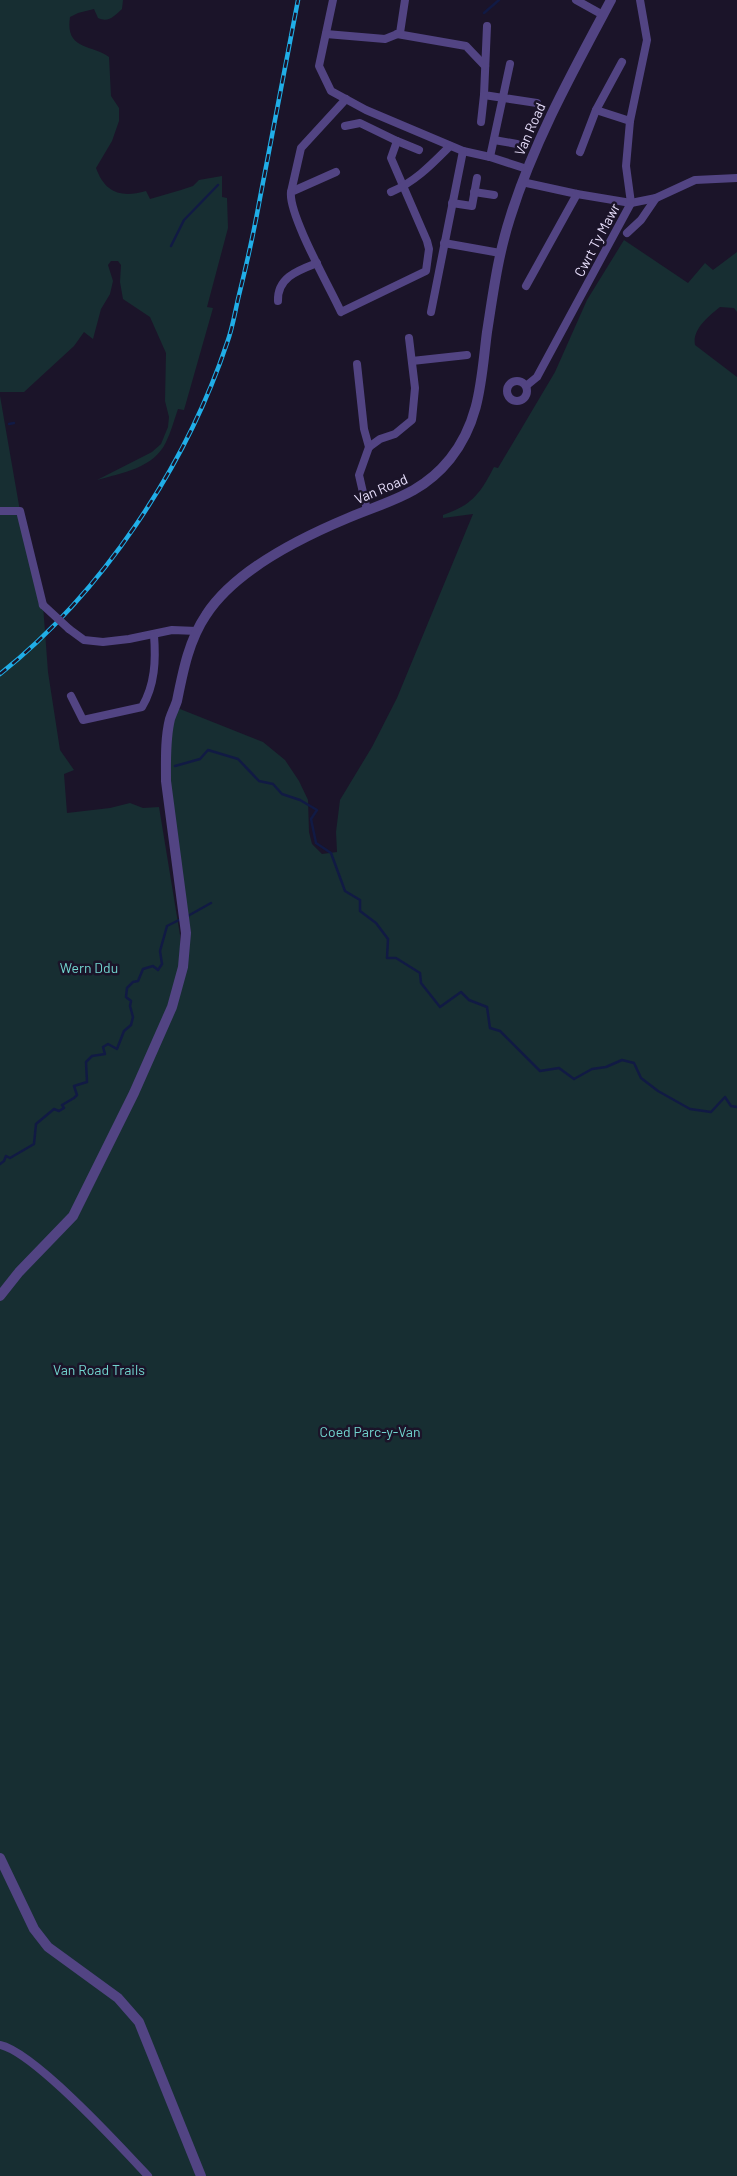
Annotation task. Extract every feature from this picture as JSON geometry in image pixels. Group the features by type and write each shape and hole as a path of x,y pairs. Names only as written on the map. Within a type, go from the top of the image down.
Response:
{"street":[{"path":"333,0 319,66 331,90 366,110 450,146 527,169"},
{"path":"326,34 385,39 400,33 405,0"},
{"path":"576,0 603,15"},
{"name":"Van Road","path":"0,1296 19,1272 73,1216 134,1093 165,1024 178,986 185,951 184,910 166,781 167,738 184,667 197,631 207,614 224,593 248,572 318,531 367,510 404,497 437,474 470,429 479,400 491,303 500,253 522,182 569,78 611,0"},
{"name":"Cwrt Ty Mawr","path":"526,386 537,377 631,202 626,166 630,121 647,40 640,0"},
{"path":"481,122 487,26"},
{"path":"397,34 466,46 485,66"},
{"path":"580,152 596,110 622,62"},
{"path":"490,157 510,64"},
{"path":"484,95 537,103"},
{"path":"346,99 301,148 290,198 297,220 341,312 426,271 429,249 427,240 402,187 391,158 397,141"},
{"path":"596,110 630,121"},
{"path":"345,126 360,123 418,150"},
{"path":"494,140 517,144"},
{"path":"391,192 427,170 450,146"},
{"path":"431,312 463,151"},
{"path":"291,192 336,172"},
{"path":"452,203 472,206 477,178"},
{"path":"522,182 577,194 631,202 656,198 695,180 737,178"},
{"path":"474,192 494,195"},
{"path":"526,286 577,194"},
{"path":"627,233 641,220 656,198"},
{"path":"444,243 500,253"},
{"path":"278,301 282,283 289,276 317,263"},
{"path":"368,447 380,439 395,434 412,420 415,388 409,338"},
{"path":"412,361 467,355"},
{"path":"357,364 364,429 368,447 360,474 367,510"},
{"path":"0,510 20,511 43,605 84,640 102,642 154,635 172,630 197,631"},
{"path":"71,696 84,720 142,707 152,682 155,654 154,635"},
{"path":"0,1858 34,1929 48,1947 118,1998 139,2022 201,2176"},
{"path":"0,2045 27,2059 44,2073 148,2176"}],"green space":[{"path":"0,0 123,0 122,9 114,16 105,20 98,18 94,9 70,17 69,28 75,41 109,57 111,96 119,108 119,121 112,141 96,168 100,176 104,183 115,192 129,194 146,191 150,199 193,186 199,180 222,176 222,197 227,198 228,228 207,307 213,308 184,410 178,409 166,442 154,458 127,472 97,480 152,452 161,444 168,427 169,417 165,401 166,353 150,317 123,299 120,282 121,265 118,261 111,261 108,265 113,281 110,294 101,309 93,339 84,332 74,346 24,392 0,392"},
{"path":"624,240 688,283 705,263 713,270 737,252 737,312 734,308 720,307 711,314 699,328 696,334 695,345 737,377 737,2176 0,2176 0,396 20,511 43,605 48,672 60,750 74,770 64,774 67,813 110,808 130,803 143,808 159,807 180,935 180,951 185,951 166,781 175,707 263,742 285,760 299,781 308,800 309,832 312,844 322,854 337,852 336,832 340,800 372,747 397,698 473,514 443,518 443,515 468,503 479,491 494,467 498,468 555,372 587,300"}],"waterway":[{"path":"484,13 499,0"},
{"path":"171,246 184,220 218,185"},
{"path":"9,424 14,423"},
{"path":"175,766 200,759 208,750 238,759 259,781 273,784 282,794 300,800 317,810 311,819 316,843 331,853 345,891 360,900 360,911 376,923 388,939 387,958 396,958 420,973 421,983 440,1007 461,992 469,1000 487,1007 490,1028 500,1031 540,1071 559,1068 574,1079 592,1069 606,1067 622,1060 634,1063 641,1078 658,1091 690,1109 711,1112 725,1097 731,1106 737,1107"},
{"path":"186,917 211,903"},
{"path":"0,1164 6,1156 10,1158 34,1144 36,1124 54,1109 59,1111 64,1108 62,1105 77,1095 74,1086 87,1082 86,1062 92,1056 105,1054 103,1047 108,1044 117,1049 124,1031 131,1025 133,1017 130,1006 131,1001 126,997 127,988 133,982 138,981 143,969 153,966 158,970 162,964 160,951 167,926 181,919"}],"railway":[{"path":"0,674 37,642 73,605 106,566 164,480 189,435 210,389 231,331 248,259 298,0"}],"park label":[{"name":"Wern Ddu","path":"89,968"},
{"name":"Van Road Trails","path":"99,1370"},
{"name":"Coed Parc-y-Van","path":"370,1432"}]}
